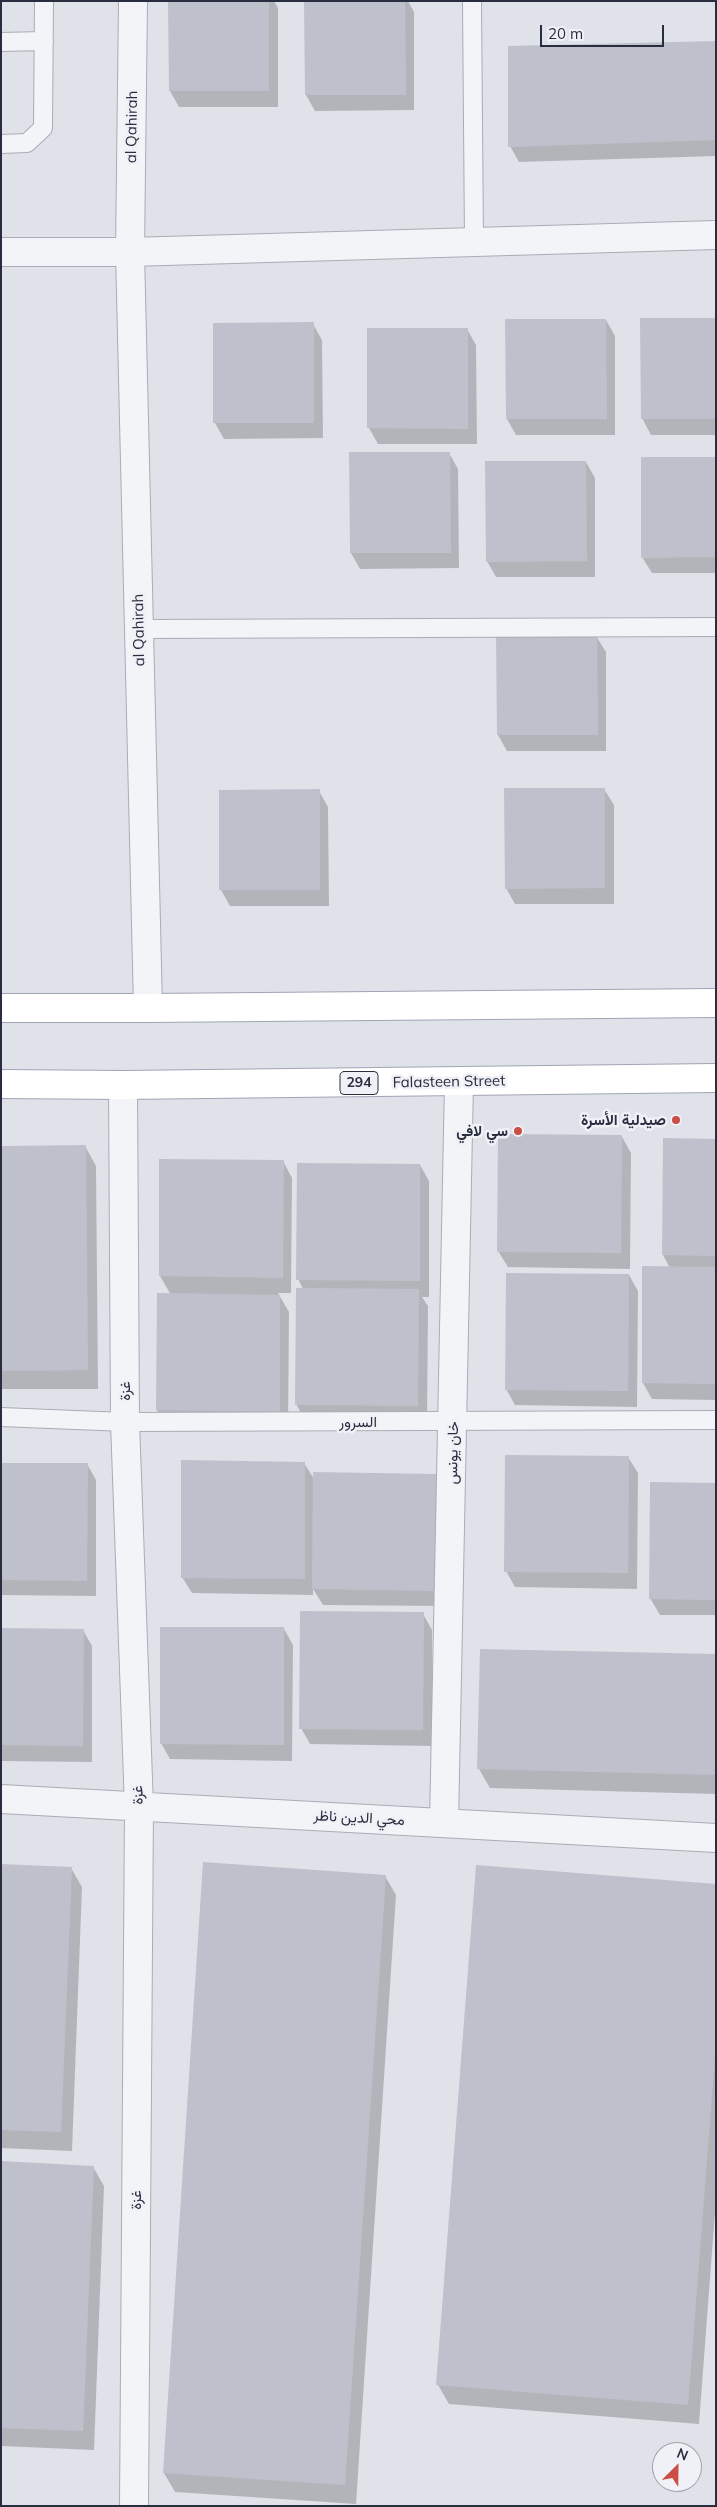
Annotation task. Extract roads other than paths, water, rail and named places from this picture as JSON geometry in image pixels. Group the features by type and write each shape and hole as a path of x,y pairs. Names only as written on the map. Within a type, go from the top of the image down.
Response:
{"main road":[{"path":"1,1008 716,1003"},
{"name":"Falasteen Street","path":"1,1084 123,1085 716,1078"}],"street":[{"name":"al Qahirah","path":"133,1 130,252 148,1008"},
{"path":"1,252 130,252 716,235"},
{"name":"خان يونس","path":"444,1823 454,1422 459,1082"},
{"name":"غزة","path":"123,1085 125,1422 139,1807 134,2506"},
{"name":"محي الدين ناظر","path":"1,1799 716,1838"}],"lane":[{"path":"1,144 26,143 43,128 44,1"},
{"path":"472,1 474,242"},
{"path":"1,42 44,42"},
{"path":"139,629 716,627"},
{"name":"السرور","path":"1,1417 125,1422 716,1420"}],"place":[{"name":"صيدلية الأسرة","path":"676,1120"},
{"name":"سي لافي","path":"518,1131"}]}
